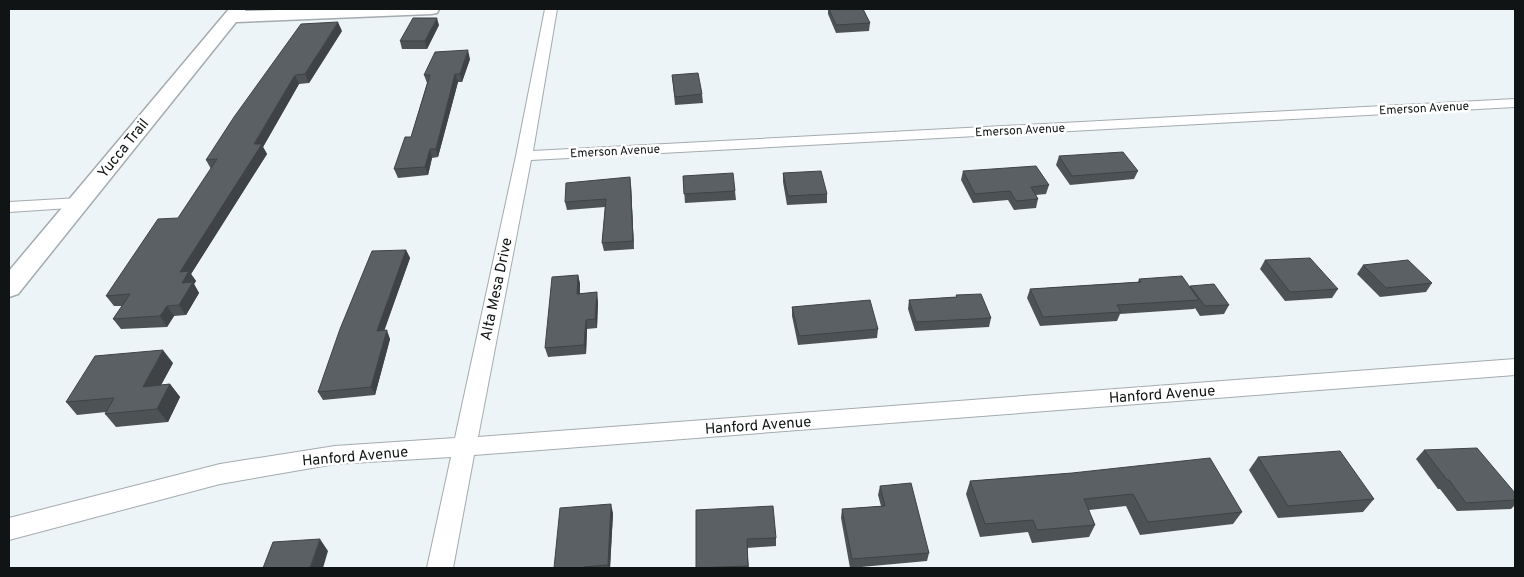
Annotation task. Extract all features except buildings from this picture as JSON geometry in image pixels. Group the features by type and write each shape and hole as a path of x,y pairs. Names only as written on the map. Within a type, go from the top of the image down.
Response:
{"main road":[{"path":"234,13 431,9"},
{"name":"Yucca Trail","path":"9,288 234,13"}],"street":[{"name":"Alta Mesa Drive","path":"440,568 463,447 524,156 551,9"},
{"name":"Emerson Avenue","path":"524,156 1515,104"},
{"path":"9,207 79,203"},
{"name":"Hanford Avenue","path":"9,529 220,474 335,454 463,447 1515,367"}]}
